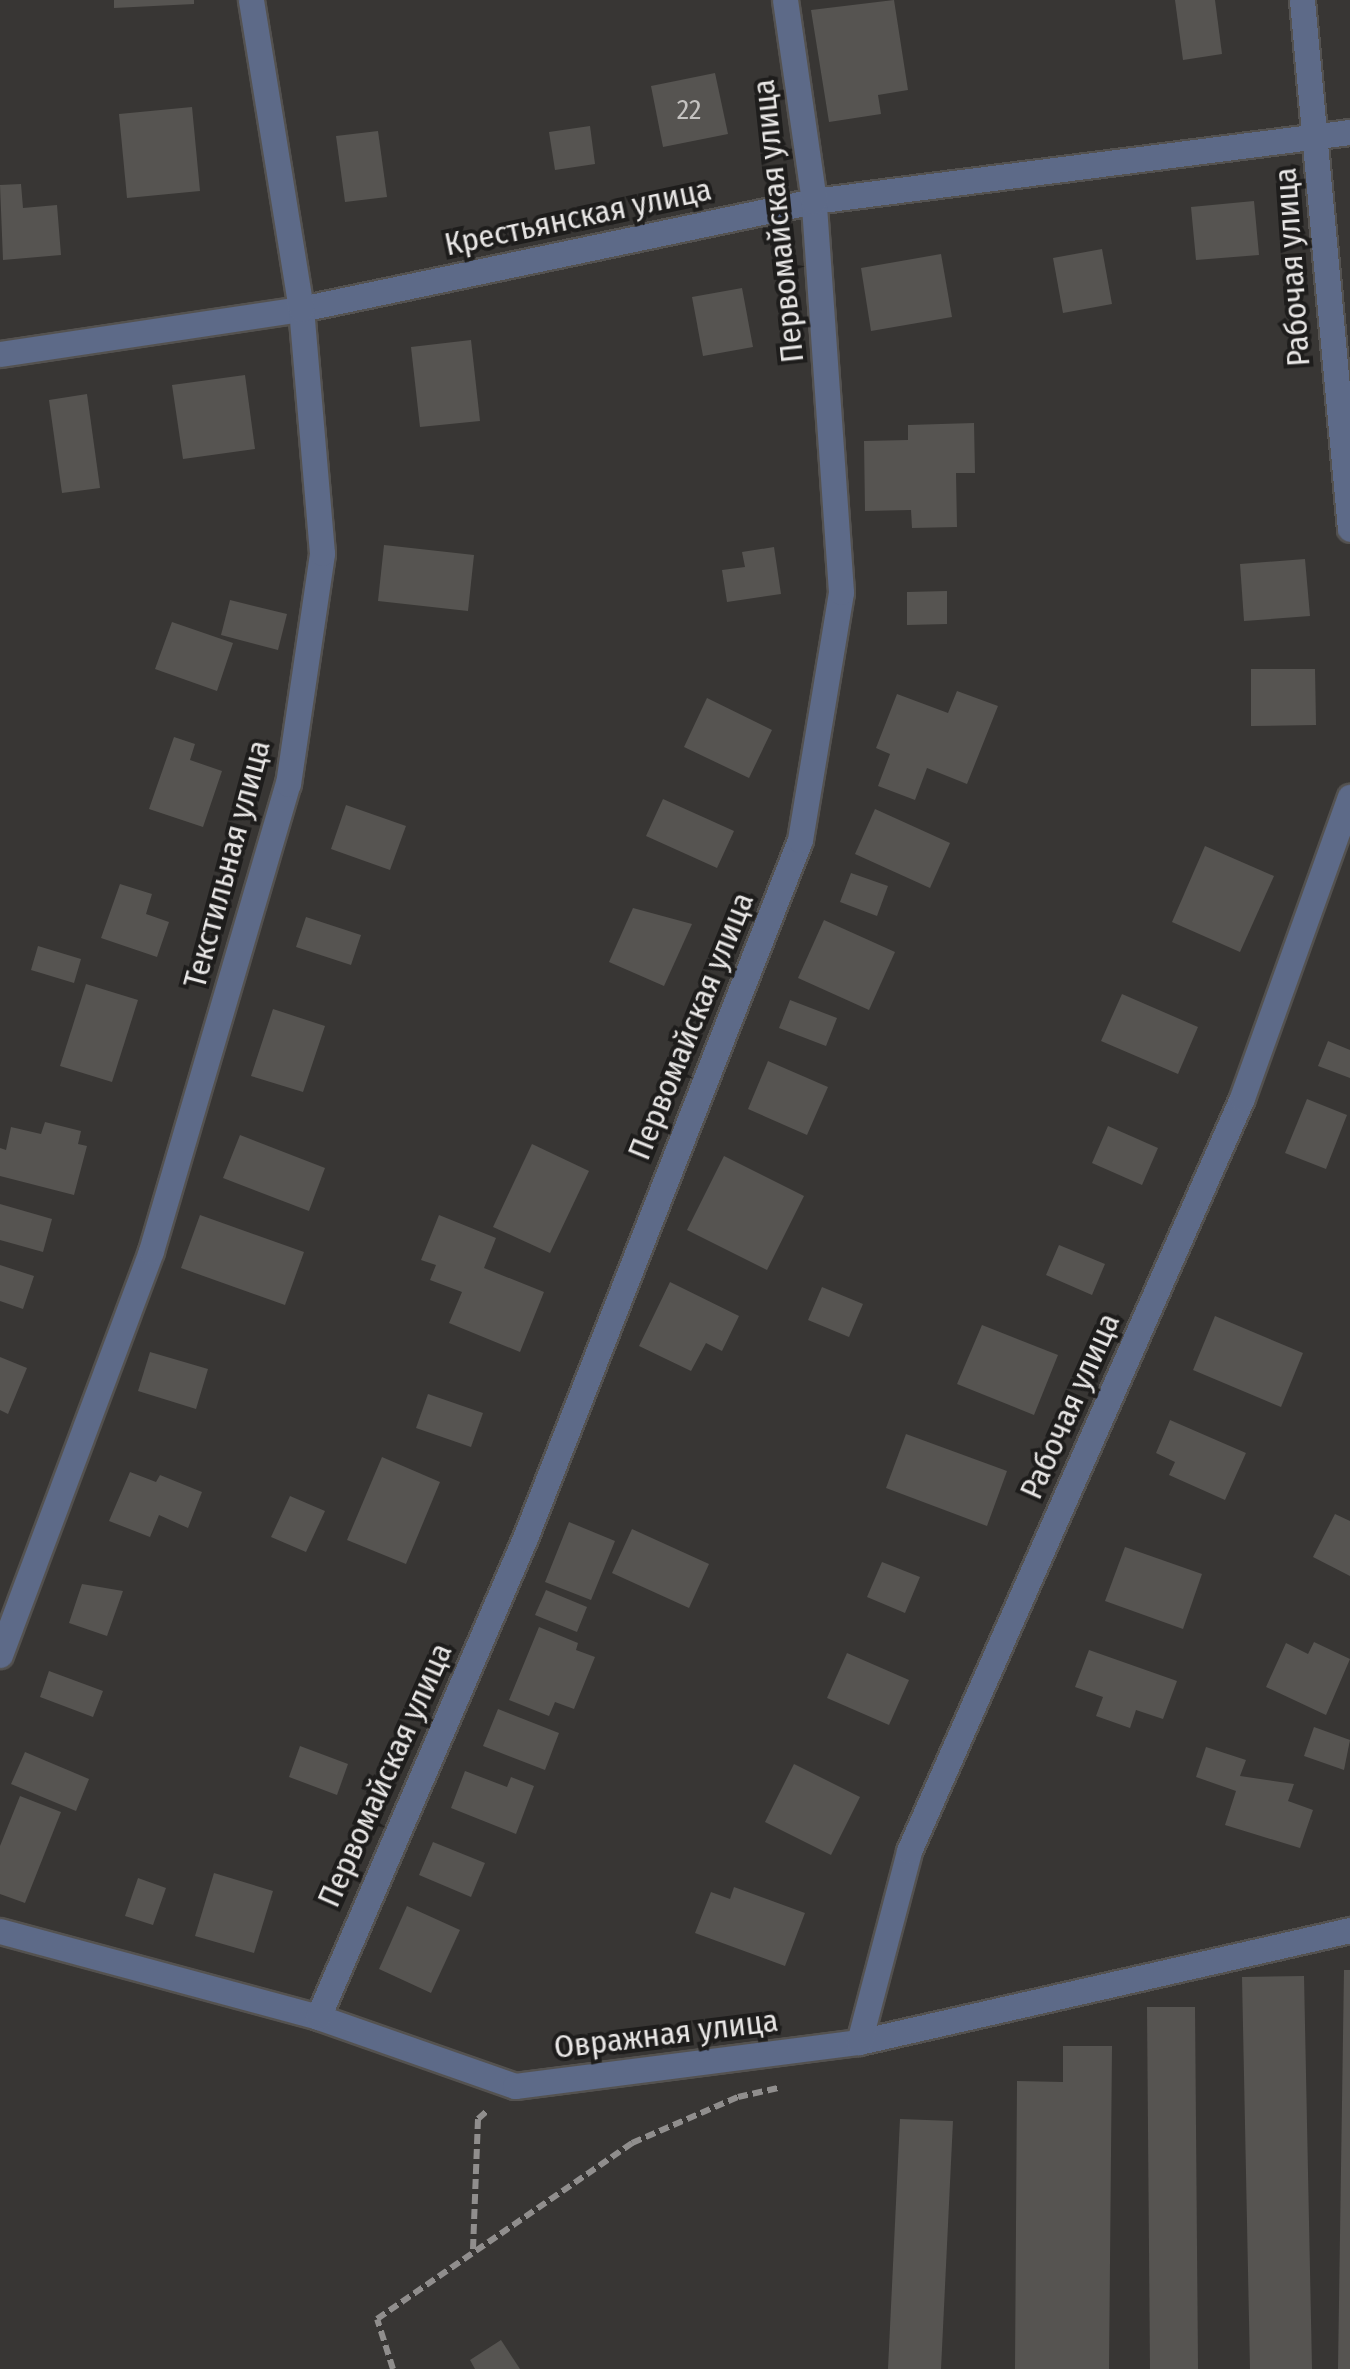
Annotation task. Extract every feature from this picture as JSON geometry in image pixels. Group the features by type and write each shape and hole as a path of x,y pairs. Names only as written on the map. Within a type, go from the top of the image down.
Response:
{"street":[{"name":"Текстильная улица","path":"0,1655 151,1250 288,784 322,553 301,310 251,0"},
{"name":"Первомайская улица","path":"318,2017 524,1538 800,840 841,592 814,200 785,0"},
{"name":"Рабочая улица","path":"1302,0 1350,529"},
{"name":"Крестьянская улица","path":"0,354 301,310 814,200 1350,132"},
{"name":"Рабочая улица","path":"859,2042 909,1851 1242,1098 1350,798"},
{"name":"Овражная улица","path":"0,1931 318,2017 515,2086 859,2042 1350,1930"}],"path":[{"path":"473,2250 478,2119 515,2086"},
{"path":"393,2369 377,2319 632,2144 738,2097 784,2087"}],"building":[{"path":"114,0 194,0 194,4 114,8"},
{"path":"894,0 908,90 878,95 881,114 829,122 811,10"},
{"path":"1175,0 1215,0 1222,54 1183,60"},
{"path":"715,73 728,134 663,147 651,86"},
{"path":"192,107 200,191 127,198 119,114"},
{"path":"590,126 595,164 555,170 549,132"},
{"path":"378,131 387,197 345,202 336,136"},
{"path":"21,184 23,208 57,205 61,255 3,260 0,185"},
{"path":"1254,201 1259,255 1196,260 1191,207"},
{"path":"1102,249 1112,304 1063,313 1053,258"},
{"path":"941,254 952,317 871,331 861,268"},
{"path":"742,288 753,347 703,356 692,297"},
{"path":"471,340 480,421 420,427 411,347"},
{"path":"245,375 255,449 183,459 172,385"},
{"path":"87,394 100,488 62,493 49,400"},
{"path":"974,423 975,473 956,473 957,527 912,528 911,510 865,511 864,441 908,440 908,425"},
{"path":"384,545 474,555 468,611 378,601"},
{"path":"774,547 781,594 727,602 722,570 745,567 742,552"},
{"path":"1305,559 1310,616 1244,621 1240,564"},
{"path":"947,591 947,624 907,625 907,592"},
{"path":"230,600 287,614 278,650 221,635"},
{"path":"172,622 233,643 217,691 155,669"},
{"path":"1251,669 1315,669 1316,725 1251,726"},
{"path":"957,691 998,706 967,784 927,768 915,800 878,786 890,754 876,748 897,694 948,713"},
{"path":"707,698 772,730 749,778 684,747"},
{"path":"174,737 195,744 190,760 222,771 203,827 149,809"},
{"path":"663,799 734,831 717,868 646,836"},
{"path":"346,805 406,826 390,870 331,849"},
{"path":"875,809 950,843 930,888 855,854"},
{"path":"1205,846 1274,876 1240,952 1172,922"},
{"path":"851,873 888,886 877,916 840,902"},
{"path":"120,884 152,894 146,914 169,922 157,957 101,938"},
{"path":"633,908 692,924 664,986 609,962"},
{"path":"306,917 361,935 351,965 296,947"},
{"path":"824,920 895,952 869,1010 798,978"},
{"path":"38,946 81,959 74,983 31,970"},
{"path":"86,984 138,1000 112,1082 60,1066"},
{"path":"1122,994 1198,1027 1178,1074 1101,1041"},
{"path":"790,1000 837,1018 826,1046 779,1028"},
{"path":"273,1009 325,1026 303,1092 251,1076"},
{"path":"1328,1041 1350,1050 1350,1078 1318,1066"},
{"path":"768,1061 828,1087 807,1135 748,1109"},
{"path":"1307,1099 1347,1115 1326,1169 1285,1153"},
{"path":"45,1122 81,1131 78,1144 87,1146 74,1195 0,1176 0,1148 6,1150 11,1127 41,1134"},
{"path":"1108,1126 1158,1148 1142,1185 1092,1163"},
{"path":"240,1135 325,1168 309,1211 223,1178"},
{"path":"532,1144 589,1171 550,1253 493,1227"},
{"path":"724,1156 804,1196 767,1270 687,1230"},
{"path":"0,1204 52,1219 43,1252 0,1240"},
{"path":"200,1215 304,1252 285,1305 181,1268"},
{"path":"439,1215 496,1238 484,1268 544,1292 520,1352 449,1323 462,1292 430,1280 436,1265 421,1260"},
{"path":"1059,1245 1105,1264 1092,1295 1046,1275"},
{"path":"0,1265 34,1276 23,1309 0,1301"},
{"path":"670,1282 739,1316 722,1351 706,1343 691,1371 639,1346"},
{"path":"822,1287 863,1304 849,1337 808,1320"},
{"path":"1215,1316 1303,1353 1281,1407 1193,1370"},
{"path":"982,1325 1058,1355 1034,1415 957,1384"},
{"path":"150,1352 208,1369 196,1409 138,1391"},
{"path":"0,1357 27,1368 8,1414 0,1410"},
{"path":"428,1394 483,1413 471,1447 416,1428"},
{"path":"1170,1420 1246,1453 1225,1500 1169,1475 1175,1462 1156,1453"},
{"path":"906,1434 1007,1471 987,1526 886,1488"},
{"path":"382,1457 440,1482 406,1564 347,1540"},
{"path":"130,1472 156,1482 160,1475 202,1492 188,1528 159,1515 150,1537 109,1521"},
{"path":"290,1496 325,1511 306,1552 271,1537"},
{"path":"1335,1514 1350,1521 1350,1576 1313,1557"},
{"path":"569,1522 615,1541 591,1600 545,1582"},
{"path":"632,1529 709,1564 689,1608 612,1573"},
{"path":"1125,1547 1202,1574 1183,1629 1105,1601"},
{"path":"882,1562 920,1577 905,1613 867,1597"},
{"path":"82,1584 123,1591 107,1636 69,1623"},
{"path":"546,1590 587,1607 577,1632 535,1615"},
{"path":"539,1627 578,1643 576,1650 595,1657 574,1709 555,1702 549,1716 509,1700"},
{"path":"1314,1642 1350,1659 1326,1715 1266,1687 1286,1643 1308,1654"},
{"path":"1089,1650 1177,1681 1163,1719 1136,1710 1130,1728 1096,1716 1103,1697 1075,1687"},
{"path":"847,1653 909,1680 889,1725 827,1698"},
{"path":"49,1671 103,1691 93,1717 40,1697"},
{"path":"498,1709 559,1733 545,1770 483,1746"},
{"path":"1314,1727 1350,1740 1344,1770 1304,1756"},
{"path":"300,1746 348,1764 337,1795 289,1777"},
{"path":"1206,1747 1246,1760 1240,1776 1294,1784 1288,1801 1313,1810 1300,1848 1225,1825 1236,1791 1196,1777"},
{"path":"25,1752 89,1779 76,1811 11,1784"},
{"path":"794,1764 860,1797 831,1855 765,1822"},
{"path":"465,1771 507,1787 511,1777 534,1786 516,1834 451,1808"},
{"path":"20,1796 61,1812 25,1903 0,1894 0,1846"},
{"path":"433,1842 485,1863 471,1897 419,1875"},
{"path":"214,1873 273,1891 254,1953 195,1936"},
{"path":"138,1878 166,1888 153,1925 125,1916"},
{"path":"734,1887 805,1913 785,1966 695,1933 711,1892 730,1899"},
{"path":"407,1906 460,1930 431,1993 379,1969"},
{"path":"1344,1970 1350,1970 1350,2369 1338,2369"},
{"path":"1304,1976 1312,2369 1250,2369 1242,1977"},
{"path":"1147,2007 1195,2007 1198,2369 1150,2369"},
{"path":"1063,2046 1112,2046 1109,2369 1015,2369 1017,2081 1063,2082"},
{"path":"900,2119 953,2121 941,2369 888,2369"},
{"path":"501,2340 520,2369 475,2369 470,2360"}]}
